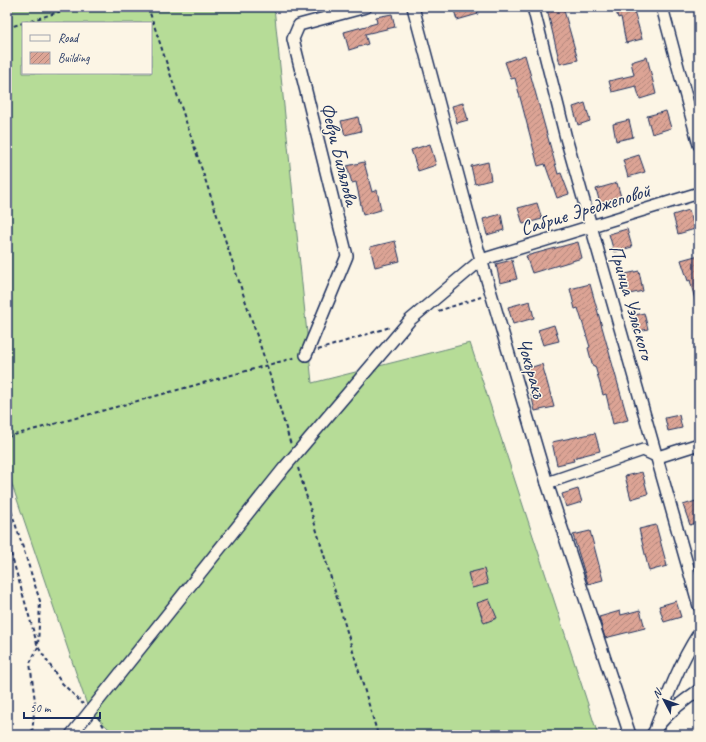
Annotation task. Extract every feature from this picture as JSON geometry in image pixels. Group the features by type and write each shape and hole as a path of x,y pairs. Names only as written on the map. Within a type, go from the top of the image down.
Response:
{"street":[{"name":"Февзи Билялова","path":"306,354 347,256 293,39 299,26 366,7"},
{"name":"Чокъракъ","path":"413,7 481,260 547,483 630,735"},
{"name":"Принца Уэльского","path":"533,7 566,138 658,457 699,606"},
{"path":"662,7 699,145"},
{"name":"Сабрие Эреджеповой","path":"481,260 699,193"},
{"path":"71,735 284,468 295,457 410,320 481,260"},
{"path":"547,483 642,450 658,457 699,444"},
{"path":"654,731 669,690 686,653 699,633"},
{"path":"654,731 687,699 699,690"}],"path":[{"path":"26,22 74,7"},
{"path":"148,7 267,366 378,735"},
{"path":"7,28 22,23"},
{"path":"432,313 491,293"},
{"path":"7,437 267,366 410,320"},
{"path":"7,498 40,602 38,647 30,663 35,701 32,735"},
{"path":"7,540 38,647 61,682 89,711 99,717 107,735"}],"green space":[{"path":"7,7 274,7 312,383 470,343 598,735 116,735 89,711 7,470"}],"building":[{"path":"453,7 476,7 478,14 457,20"},
{"path":"563,7 578,60 560,64 547,9"},
{"path":"615,7 633,7 642,39 626,43 621,17 618,18"},
{"path":"392,14 395,27 365,34 368,44 349,50 344,32 377,23 376,17"},
{"path":"525,55 558,174 561,173 569,194 557,198 545,164 538,166 515,78 511,79 505,62"},
{"path":"647,57 656,94 640,99 636,86 612,92 609,81 634,75 631,62"},
{"path":"463,103 468,120 457,123 452,106"},
{"path":"585,103 590,121 578,125 573,107"},
{"path":"666,111 671,128 652,134 647,116"},
{"path":"358,117 361,131 345,135 341,121"},
{"path":"629,120 633,137 616,141 613,124"},
{"path":"430,144 436,165 418,171 411,150"},
{"path":"639,155 645,172 628,177 623,160"},
{"path":"364,162 372,192 377,190 381,210 363,215 356,182 352,183 347,166"},
{"path":"488,162 491,180 475,184 471,166"},
{"path":"617,183 621,197 600,203 596,189"},
{"path":"537,203 542,219 523,224 518,208"},
{"path":"689,210 695,229 678,234 673,215"},
{"path":"501,214 504,230 487,235 483,219"},
{"path":"627,229 632,247 614,252 609,234"},
{"path":"395,241 400,261 375,267 370,247"},
{"path":"578,242 582,258 532,273 526,256"},
{"path":"699,255 699,304 696,304 690,280 688,281 681,260"},
{"path":"512,260 517,279 500,283 496,264"},
{"path":"639,271 643,291 625,295 621,275"},
{"path":"590,284 628,420 613,424 606,394 603,395 595,366 593,367 588,348 590,347 578,308 575,309 570,289"},
{"path":"530,301 534,318 513,324 508,307"},
{"path":"644,313 648,329 635,332 631,316"},
{"path":"554,325 559,341 543,345 538,330"},
{"path":"542,364 554,407 535,411 531,394 533,393 526,369"},
{"path":"679,415 682,428 668,431 665,418"},
{"path":"595,433 600,451 573,458 574,461 557,465 552,442"},
{"path":"642,472 648,494 631,499 625,476"},
{"path":"578,489 582,502 566,507 562,494"},
{"path":"699,500 699,522 690,525 683,505"},
{"path":"656,525 667,566 649,571 639,529"},
{"path":"590,531 603,580 588,584 573,535"},
{"path":"484,569 488,584 472,588 468,573"},
{"path":"489,599 497,618 484,623 477,603"},
{"path":"676,601 681,617 664,622 659,606"},
{"path":"640,610 645,628 605,638 599,617 620,611 621,615"}]}
